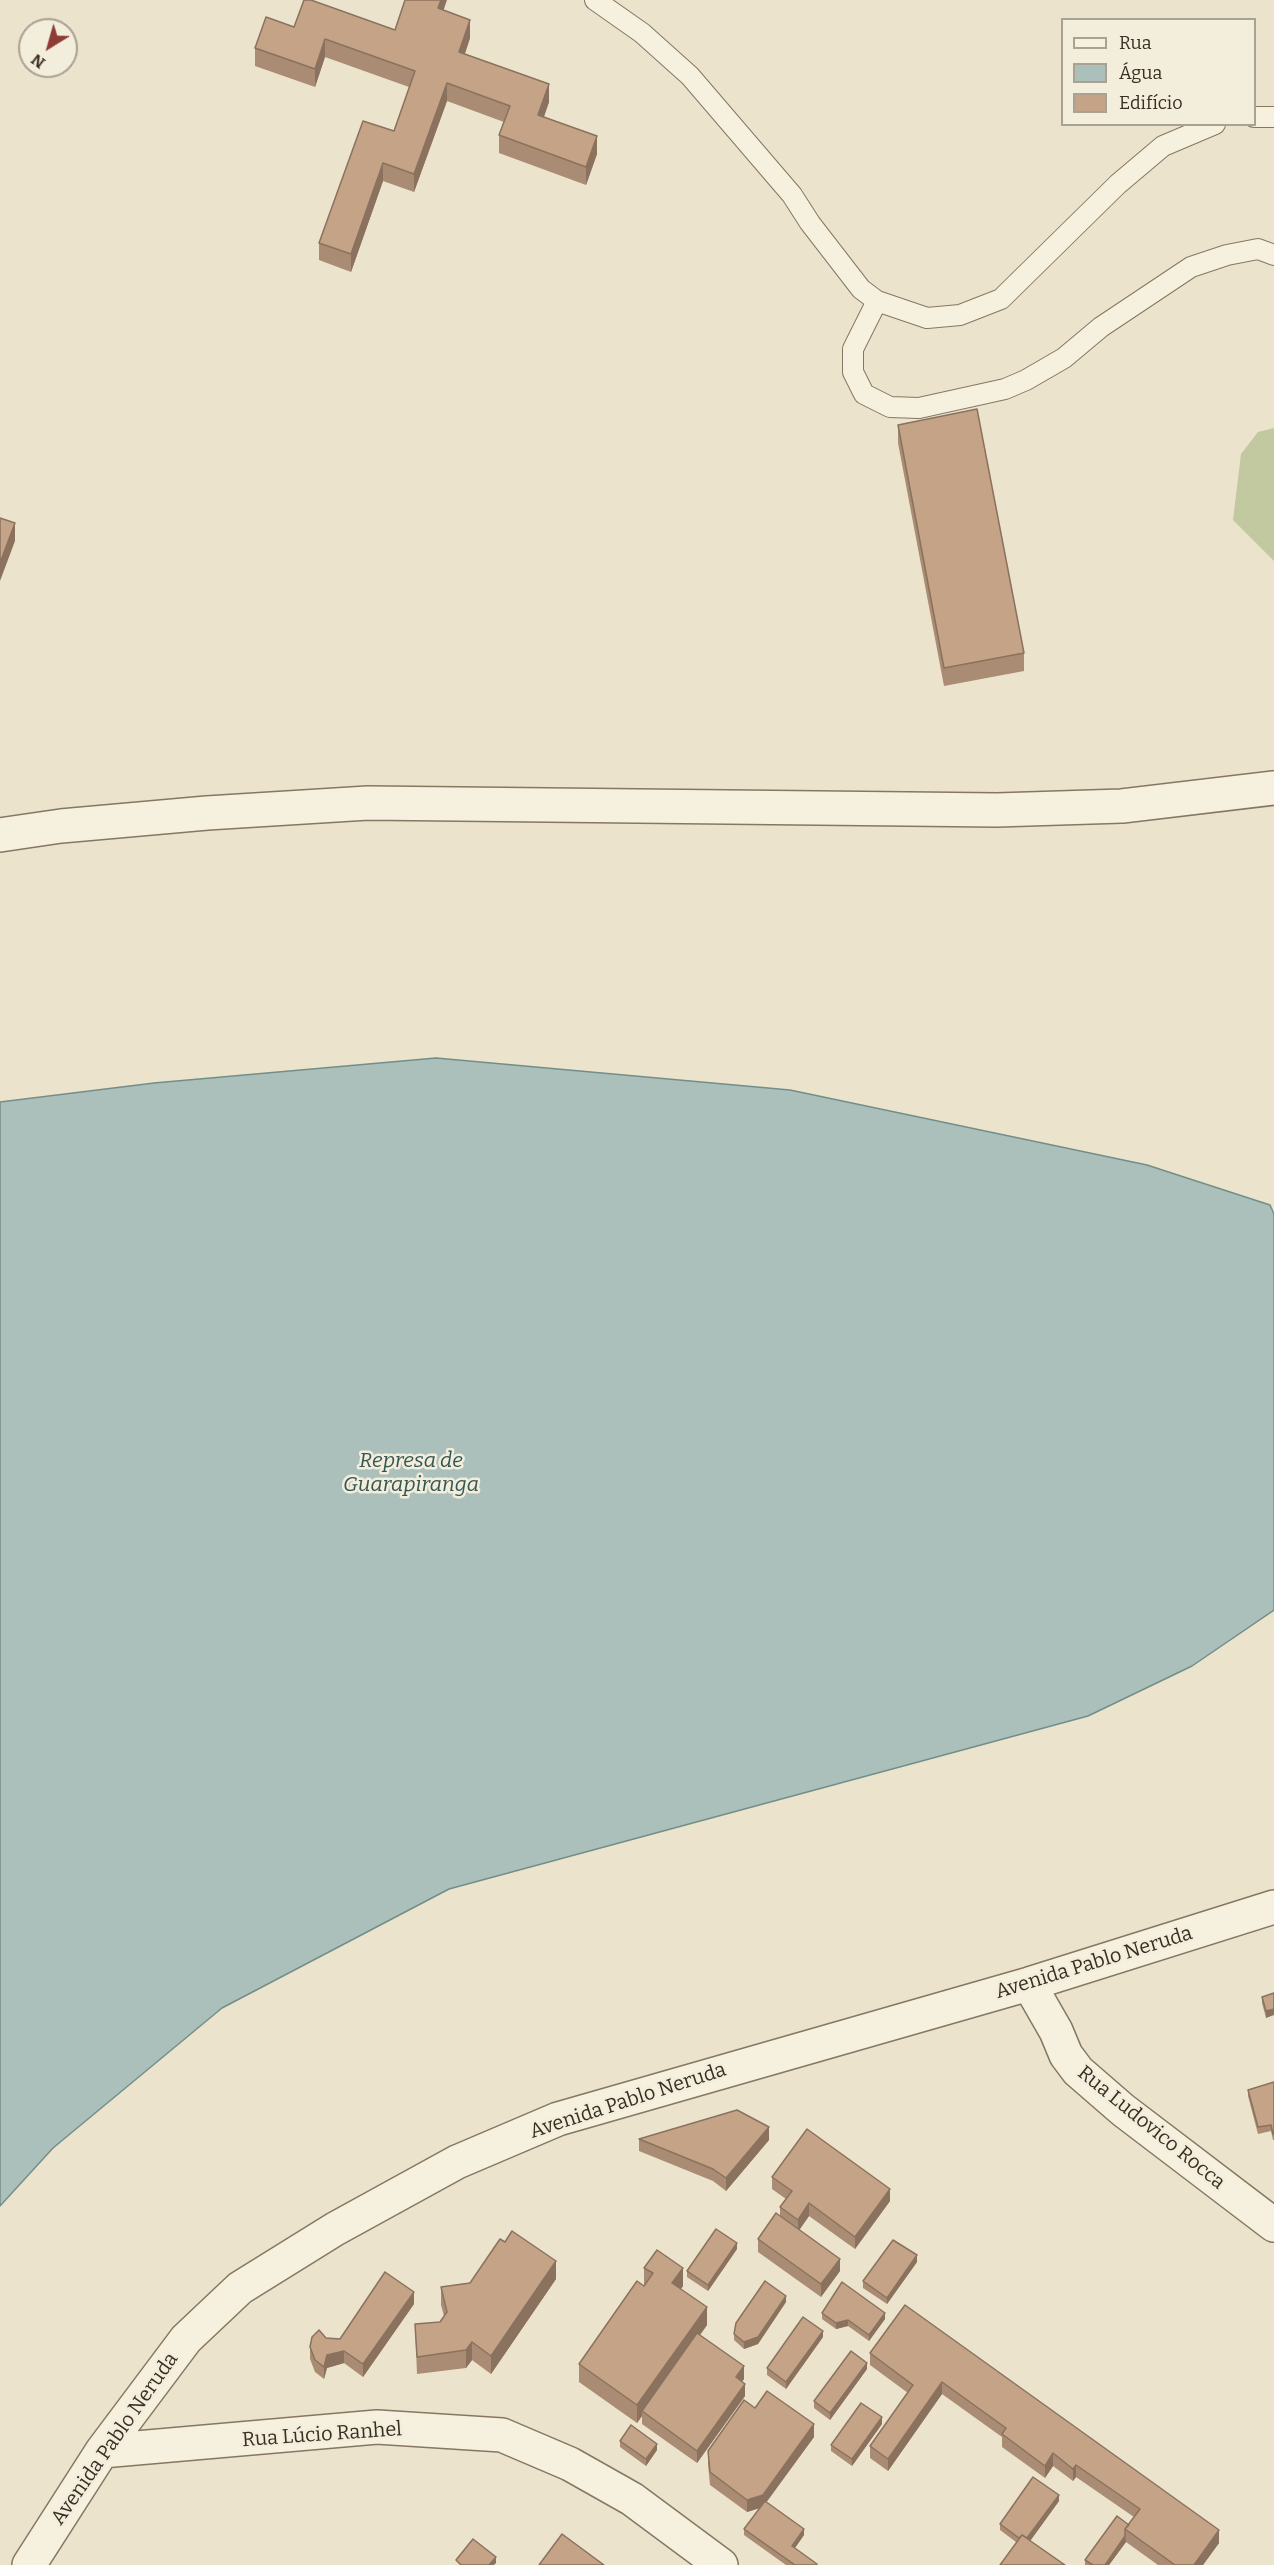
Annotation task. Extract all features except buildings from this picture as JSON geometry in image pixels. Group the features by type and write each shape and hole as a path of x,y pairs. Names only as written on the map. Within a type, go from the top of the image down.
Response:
{"street":[{"path":"0,835 106,822 368,803 997,810 1122,806 1274,788"},
{"name":"Avenida Pablo Neruda","path":"29,2565 102,2451 186,2339 240,2288 335,2229 457,2162 558,2119 1029,1984 1274,1907"},
{"name":"Rua Ludovico Rocca","path":"1029,1984 1056,2031 1066,2055 1077,2071 1123,2110 1274,2225"},
{"name":"Rua Lúcio Ranhel","path":"102,2451 377,2427 502,2435 570,2464 632,2499 722,2565"}],"lane":[{"path":"595,0 642,33 690,76 792,195 810,223 861,289 877,301 927,318 960,315 1001,299 1118,184 1163,146 1210,126"},
{"path":"1256,117 1274,117"},
{"path":"877,301 853,350 853,372 864,394 890,407 919,408 1005,389 1026,380 1064,358 1101,327 1191,267 1227,255 1258,249 1274,255"}],"green space":[{"path":"1274,428 1274,561 1233,520 1241,454 1258,432"}],"water":[{"name":"Represa de Guarapiranga","path":"436,1058 790,1090 1147,1165 1270,1205 1274,1214 1274,1610 1192,1666 1088,1716 449,1889 222,2008 53,2148 0,2206 0,1102 154,1083"}]}
